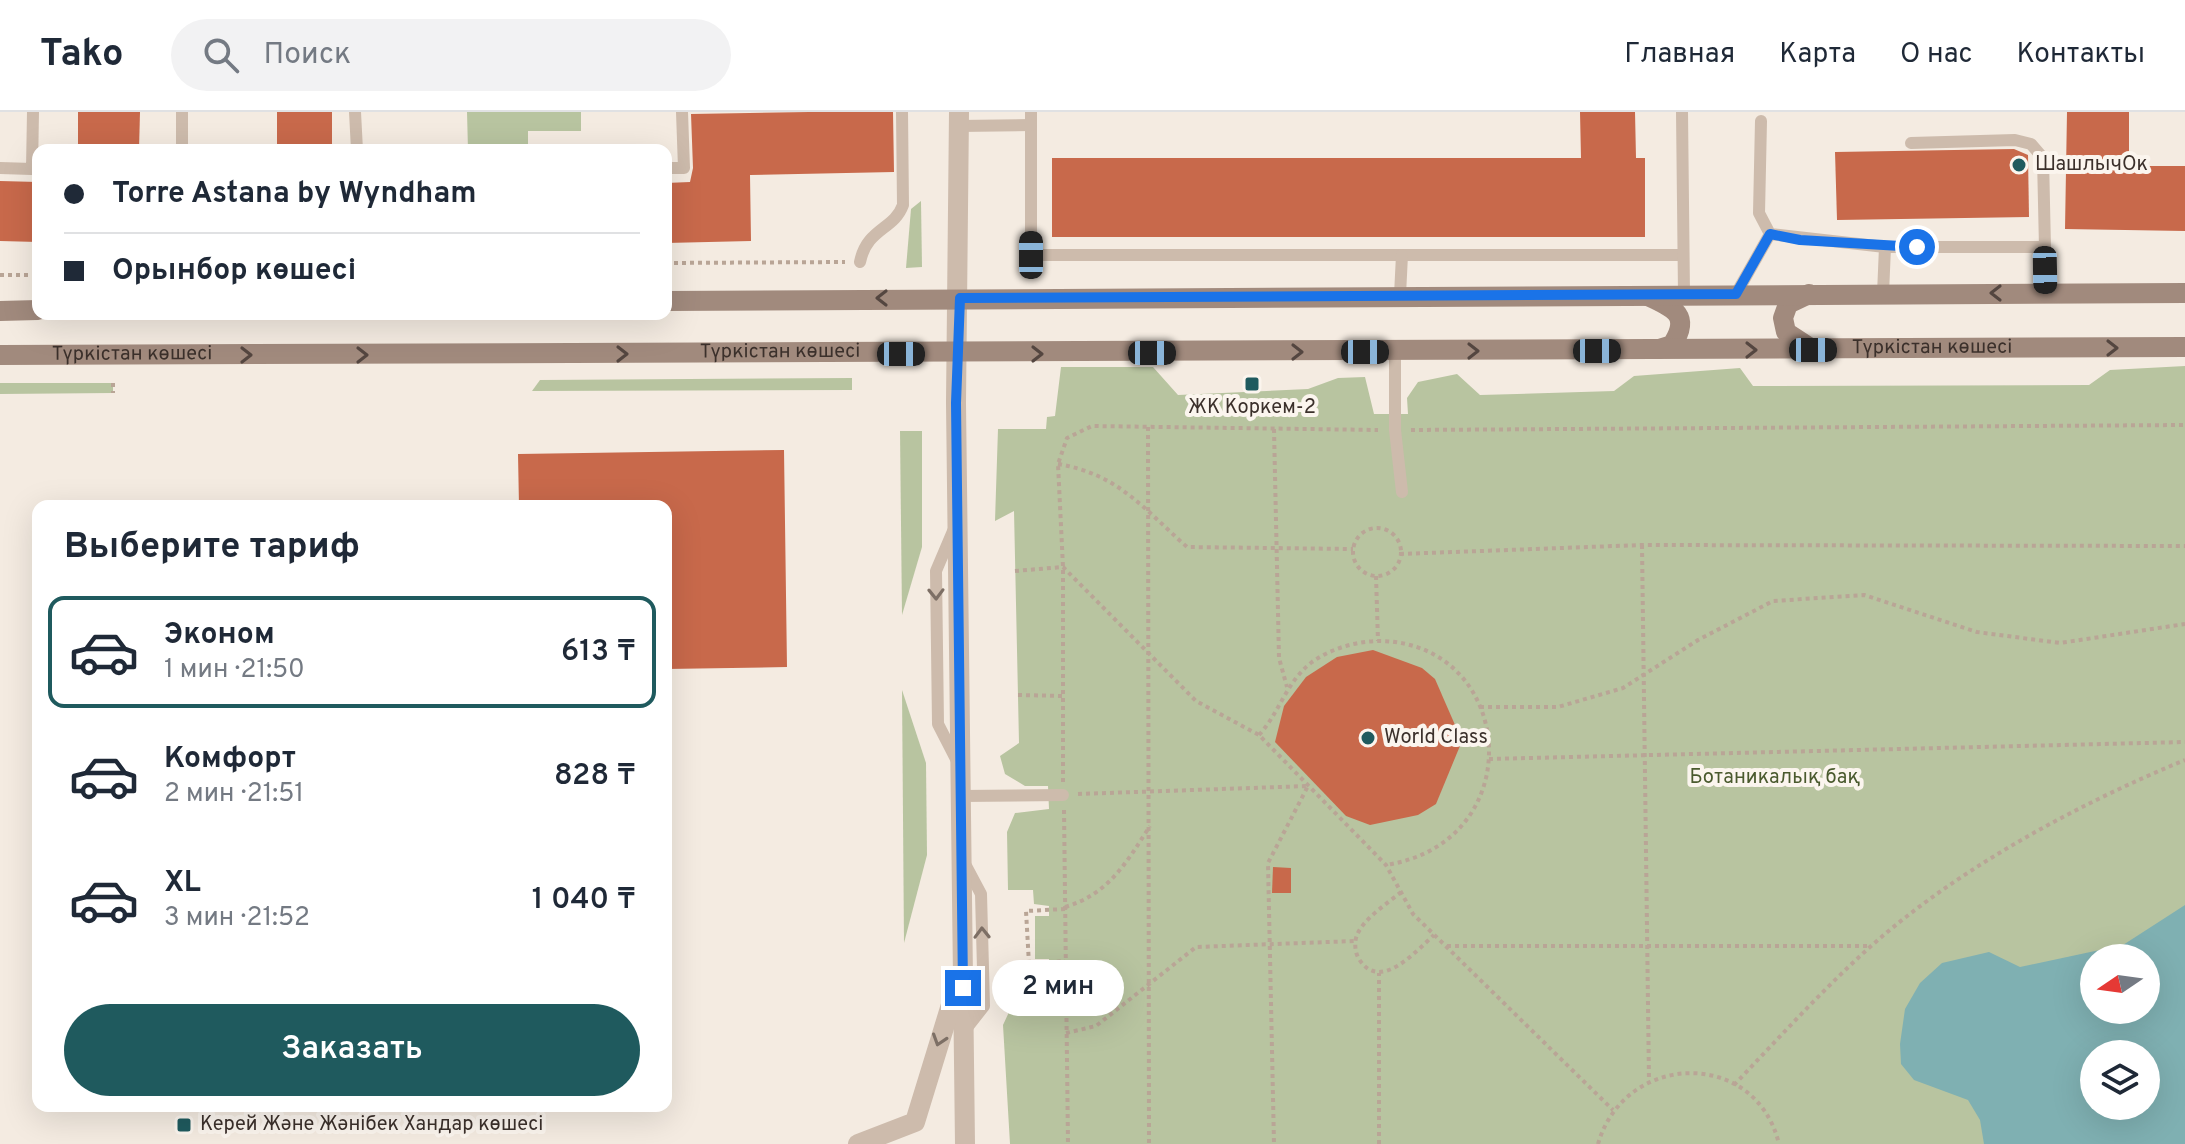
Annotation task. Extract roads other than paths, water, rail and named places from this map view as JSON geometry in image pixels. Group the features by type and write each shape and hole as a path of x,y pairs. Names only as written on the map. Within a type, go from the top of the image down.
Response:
{"main road":[{"path":"672,301 2185,293"},
{"path":"1644,294 1670,306 1681,319 1682,330 1672,345 1655,350"},
{"path":"1809,294 1788,304 1783,318 1786,332 1813,350"},
{"path":"0,311 32,310"},
{"name":"Түркістан көшесі","path":"0,355 959,354 2185,347"}],"street":[{"path":"959,119 958,521 965,1144"},
{"path":"858,1144 915,1122 963,966"}],"lane":[{"path":"32,144 33,112"},
{"path":"182,112 182,144"},
{"path":"355,112 357,144"},
{"path":"672,168 684,168 682,112"},
{"path":"860,262 863,244 900,214 903,205 902,112"},
{"path":"1682,112 1684,294"},
{"path":"959,119 1031,118 1031,255 1683,255"},
{"path":"1761,121 1759,213 1770,234"},
{"path":"1911,143 2015,140 2031,144 2043,158 2046,293"},
{"path":"0,168 32,169"},
{"path":"1770,234 1885,247 2045,247"},
{"path":"1736,294 1770,234"},
{"path":"1883,294 1885,247"},
{"path":"1400,295 1402,255"},
{"path":"1395,352 1395,430 1402,492"},
{"path":"961,796 1063,795"},
{"path":"962,858 981,894 984,1006 964,1032"}],"water":[{"path":"2185,905 2185,1144 1984,1144 1980,1120 1968,1100 1914,1080 1901,1064 1900,1044 1905,1009 1920,983 1942,963 1989,952 2020,967 2080,954 2080,1024 2160,1024 2160,944 2125,944"}],"place":[{"name":"ШашлычОк","path":"2019,165"},
{"name":"ЖК Коркем-2","path":"1252,384"},
{"name":"World Class","path":"1368,738"},
{"name":"Керей Және Жәнібек Хандар көшесі","path":"184,1125"}],"park label":[{"name":"Ботаникалық бақ","path":"1775,778"}]}
